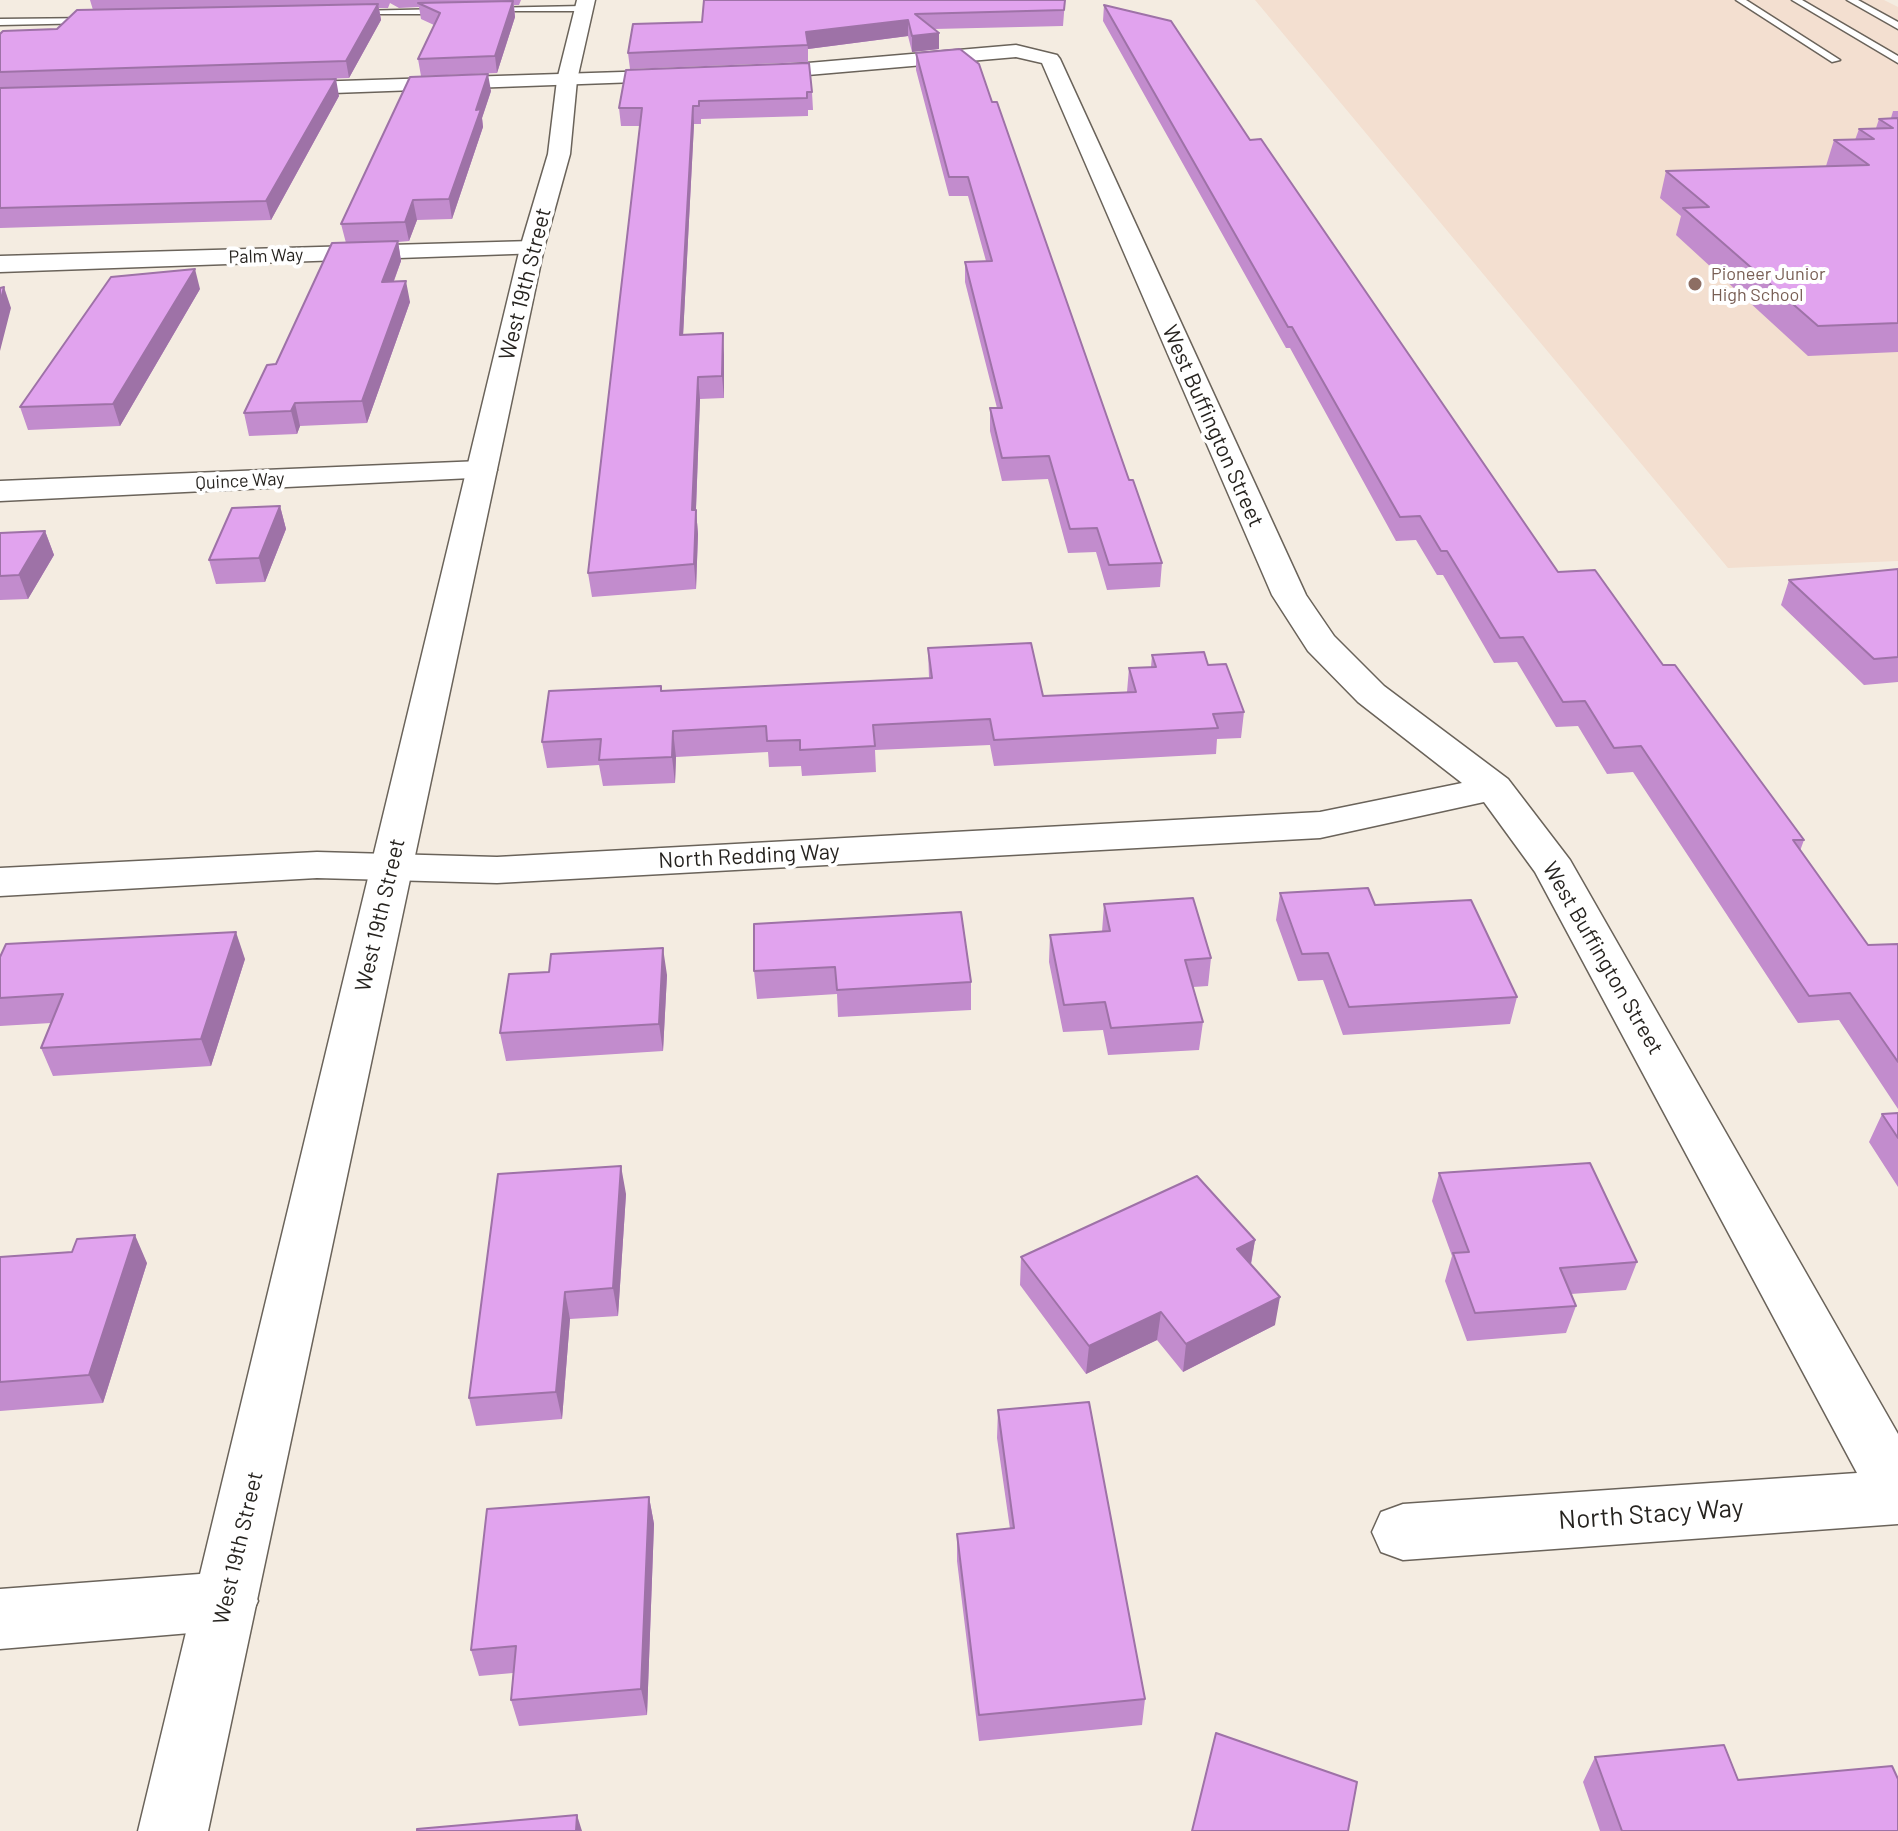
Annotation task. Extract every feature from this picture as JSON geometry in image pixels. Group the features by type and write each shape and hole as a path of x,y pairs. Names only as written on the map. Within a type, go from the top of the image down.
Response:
{"street":[{"name":"West 19th Street","path":"173,1831 532,248 559,154 567,80 585,5"},
{"name":"West Buffington Street","path":"731,75 816,71 988,53 1037,54 1050,59 1289,595 1321,643 1371,694 1494,788 1555,869 1898,1490"},
{"path":"264,89 702,75"},
{"name":"Palm Way","path":"0,264 532,248"},
{"name":"Quince Way","path":"0,491 481,470"},
{"name":"North Redding Way","path":"0,882 317,865 497,870 1320,825 1494,788"},
{"name":"North Stacy Way","path":"1403,1532 1898,1497"},
{"path":"0,1619 226,1601"}],"lane":[{"path":"1740,0 1835,60"},
{"path":"1796,0 1898,60"},
{"path":"1851,0 1898,26"},
{"path":"473,12 585,5"},
{"path":"347,14 457,12"},
{"path":"0,22 110,20"}],"shaded area":[{"name":"Pioneer Junior High School","path":"1255,0 1884,0 1898,7 1898,561 1728,568"}],"building":[{"path":"704,0 1065,0 1064,10 915,14 939,33 912,36 908,20 806,32 808,45 628,53 633,24 702,22"},
{"path":"513,1 495,56 418,59 440,13 418,3"},
{"path":"378,4 346,61 0,72 0,34 3,31 57,29 77,10"},
{"path":"1104,5 1171,21 1250,140 1261,139 1558,572 1595,570 1663,665 1675,665 1804,840 1793,840 1868,945 1898,944 1898,1062 1850,993 1809,996 1641,746 1614,748 1585,701 1563,702 1523,637 1500,638 1447,551 1441,551 1420,516 1400,517"},
{"path":"960,49 979,64 992,102 997,102 1129,480 1133,480 1162,563 1109,565 1097,528 1070,529 1049,456 1002,458 990,408 1002,408 965,262 992,261 968,177 949,177 916,53"},
{"path":"809,63 812,92 807,92 807,98 699,101 699,106 693,106 680,335 723,333 722,376 698,377 692,510 696,510 694,564 588,573 642,108 619,108 626,70"},
{"path":"488,74 476,110 481,109 449,199 413,200 405,222 341,224 410,77"},
{"path":"336,79 266,201 0,208 0,88"},
{"path":"1898,118 1898,323 1818,326 1683,208 1709,207 1666,171 1869,165 1834,140 1874,139 1859,129 1893,128 1879,119"},
{"path":"398,241 382,282 406,281 362,401 295,403 291,411 244,413 267,365 276,364 332,243"},
{"path":"195,269 113,404 20,407 111,277"},
{"path":"280,506 259,558 209,560 232,508"},
{"path":"45,531 19,575 0,576 0,533"},
{"path":"1898,569 1898,657 1874,659 1789,580"},
{"path":"1031,643 1043,696 1136,692 1129,668 1156,667 1152,655 1204,652 1208,665 1226,664 1244,712 1213,714 1218,728 994,740 990,719 873,725 875,746 800,750 800,740 767,741 766,726 673,731 672,757 599,760 601,739 542,742 549,691 661,686 661,691 932,678 928,648"},
{"path":"1368,888 1375,905 1471,900 1517,997 1349,1007 1328,953 1302,954 1280,893"},
{"path":"1193,898 1211,958 1185,960 1203,1022 1111,1028 1105,1002 1064,1005 1050,935 1110,931 1104,904"},
{"path":"961,912 971,982 837,990 835,967 754,971 754,924"},
{"path":"236,932 201,1039 41,1048 63,994 0,998 0,957 6,944"},
{"path":"663,948 659,1024 500,1033 509,974 549,972 551,954"},
{"path":"1898,1113 1898,1138 1882,1114"},
{"path":"1590,1163 1637,1262 1560,1268 1576,1306 1475,1313 1453,1253 1469,1252 1439,1173"},
{"path":"621,1166 613,1288 565,1292 556,1392 469,1398 498,1174"},
{"path":"1197,1176 1255,1240 1237,1249 1280,1297 1186,1344 1161,1312 1089,1346 1021,1257"},
{"path":"135,1235 89,1375 0,1382 0,1257 72,1252 77,1239"},
{"path":"1089,1402 1145,1699 979,1715 957,1534 1014,1528 998,1410"},
{"path":"649,1497 641,1689 511,1700 516,1646 471,1650 487,1509"},
{"path":"1216,1733 1357,1782 1348,1831 1192,1831"},
{"path":"1724,1745 1738,1780 1892,1766 1898,1779 1898,1831 1622,1831 1595,1757"},
{"path":"577,1815 576,1831 417,1831 417,1829"}],"place":[{"name":"Pioneer Junior High School","path":"1695,284"}]}
